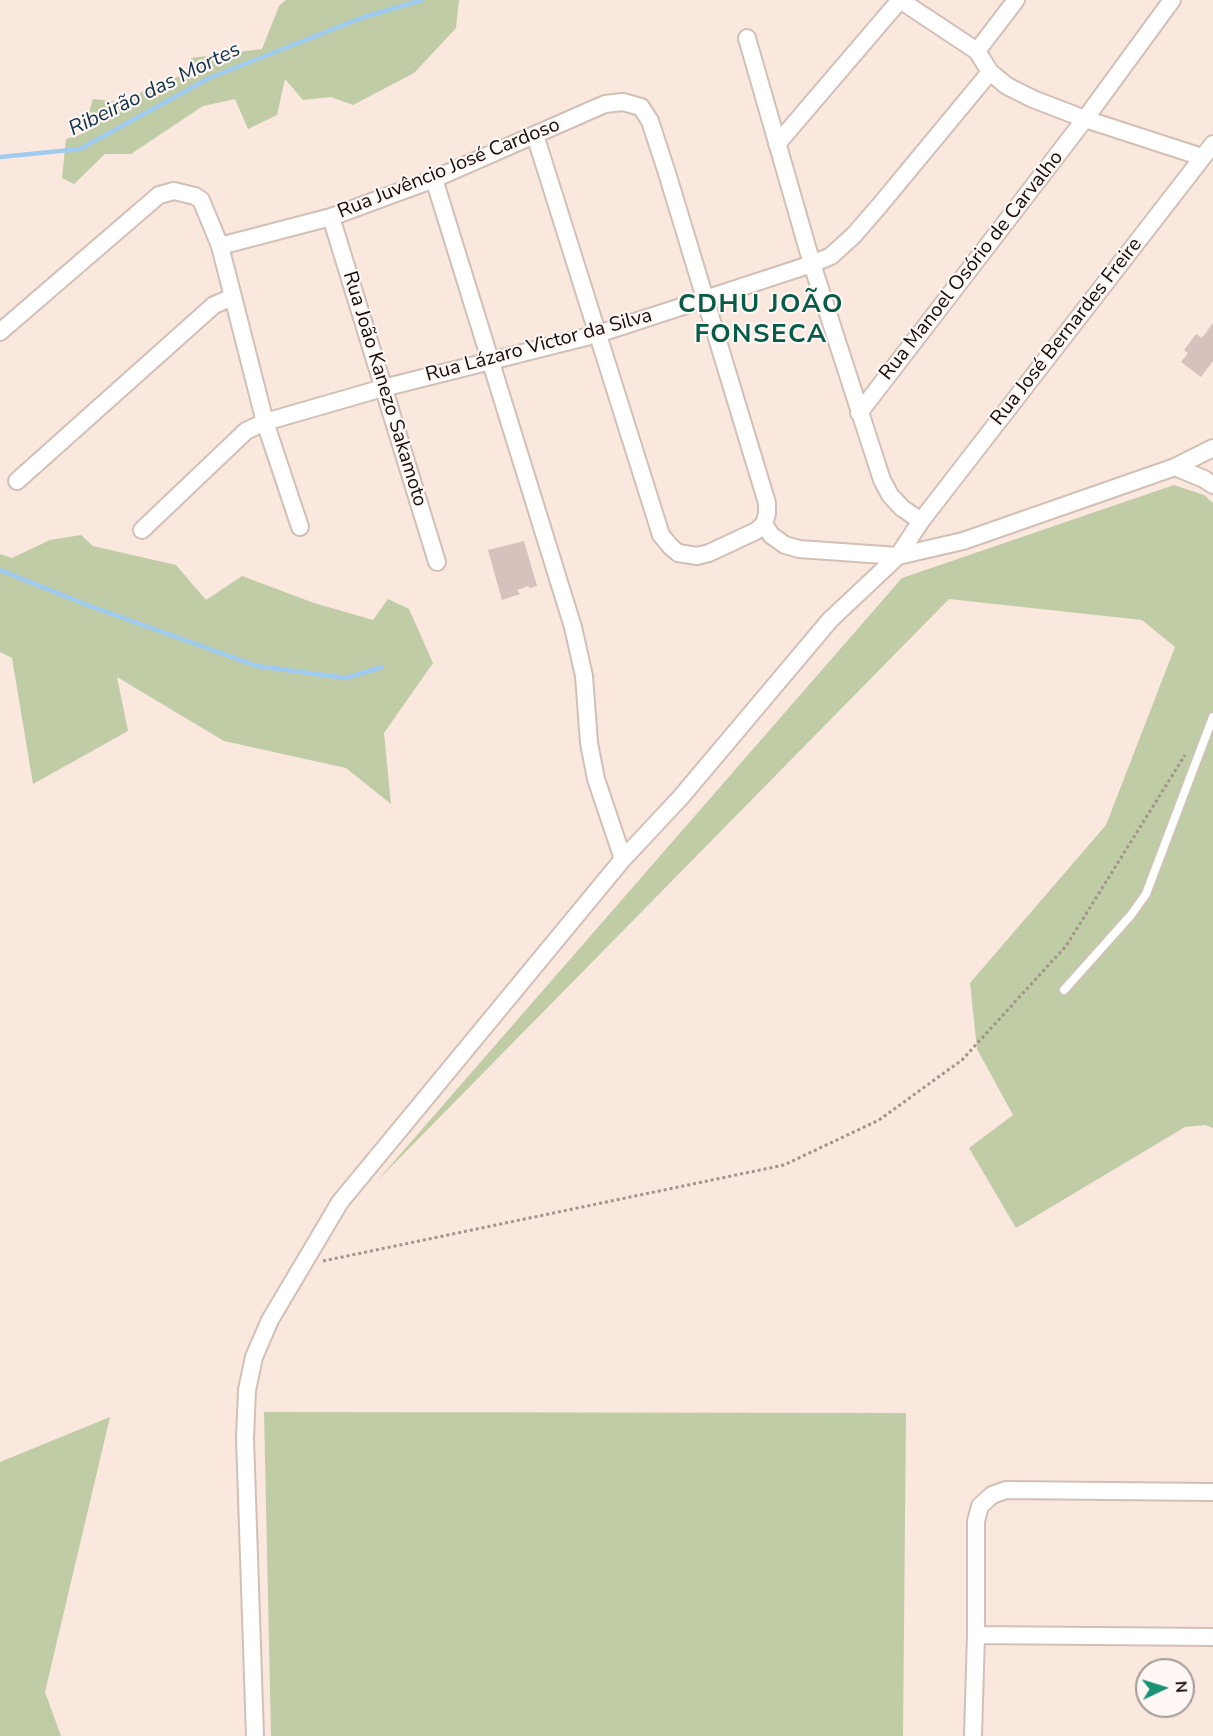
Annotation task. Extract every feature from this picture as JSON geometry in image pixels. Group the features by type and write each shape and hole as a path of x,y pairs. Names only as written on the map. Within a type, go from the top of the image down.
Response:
{"street":[{"path":"777,144 900,0 977,51 990,72 1008,86 1033,99 1084,119 1208,150"},
{"path":"977,51 1016,0"},
{"name":"Rua Manoel Osório de Carvalho","path":"859,413 1173,0"},
{"path":"747,38 812,264 882,480 896,501 921,521"},
{"name":"Rua Lázaro Victor da Silva","path":"142,530 246,431 265,422 382,388 598,334 831,256 854,235 990,72"},
{"name":"Rua Juvêncio José Cardoso","path":"220,246 331,217 434,179 604,104 623,102 641,107 650,121 704,298"},
{"path":"535,135 662,535 678,553 697,556 709,553 756,531 766,519"},
{"name":"Rua José Bernardes Freire","path":"255,1736 245,1438 247,1389 254,1357 270,1320 340,1202 623,859 681,797 830,621 898,556 921,521 1208,150"},
{"path":"434,179 573,627 584,676 589,743 596,779 623,859"},
{"path":"0,332 159,195 174,191 201,200 220,246 265,422 300,527"},
{"name":"Rua João Kanezo Sakamoto","path":"331,217 437,562"},
{"path":"17,481 214,305 233,297"},
{"path":"704,298 767,503 766,519 771,535 784,545 799,549 898,556 963,541 1175,467 1213,448"},
{"path":"1175,467 1213,484"},
{"path":"973,1736 976,1521 980,1506 992,1495 1006,1490 1213,1492"},
{"path":"976,1635 1213,1637"}],"lane":[{"path":"1064,990 1131,915 1146,894 1213,717"}],"path":[{"path":"302,1266 784,1166 879,1120 962,1060 1066,946 1188,751"}],"green space":[{"path":"286,0 459,0 456,28 414,73 353,105 331,97 303,100 285,79 277,115 248,129 235,99 203,106 131,154 105,154 74,184 62,178 66,139 82,134 93,99 130,103 149,85 192,73 191,58 262,49 279,6"},
{"path":"1174,485 1204,495 1213,503 1213,1128 1205,1125 1185,1127 1016,1228 969,1148 1013,1115 977,1049 970,983 1106,825 1175,647 1142,620 949,599 377,1181 902,578"},
{"path":"81,535 93,546 176,565 206,600 242,576 314,603 373,620 388,599 409,609 433,663 384,733 391,804 346,768 224,741 117,677 128,731 33,784 12,658 0,652 0,554 12,558 50,540"},
{"path":"264,1412 906,1413 903,1736 271,1736"},
{"path":"110,1417 45,1692 61,1736 0,1736 0,1462"}],"building":[{"path":"1213,323 1213,361 1201,377 1181,362 1188,353 1184,350 1196,334 1202,338"},
{"path":"524,541 537,586 517,590 520,594 502,600 488,550"}],"waterway":[{"name":"Ribeirão das Mortes","path":"0,157 80,149 209,78 364,17 422,0"},
{"path":"0,570 90,606 257,666 346,678 382,667"}],"district":[{"name":"CDHU JOÃO FONSECA","path":"761,321"}]}
